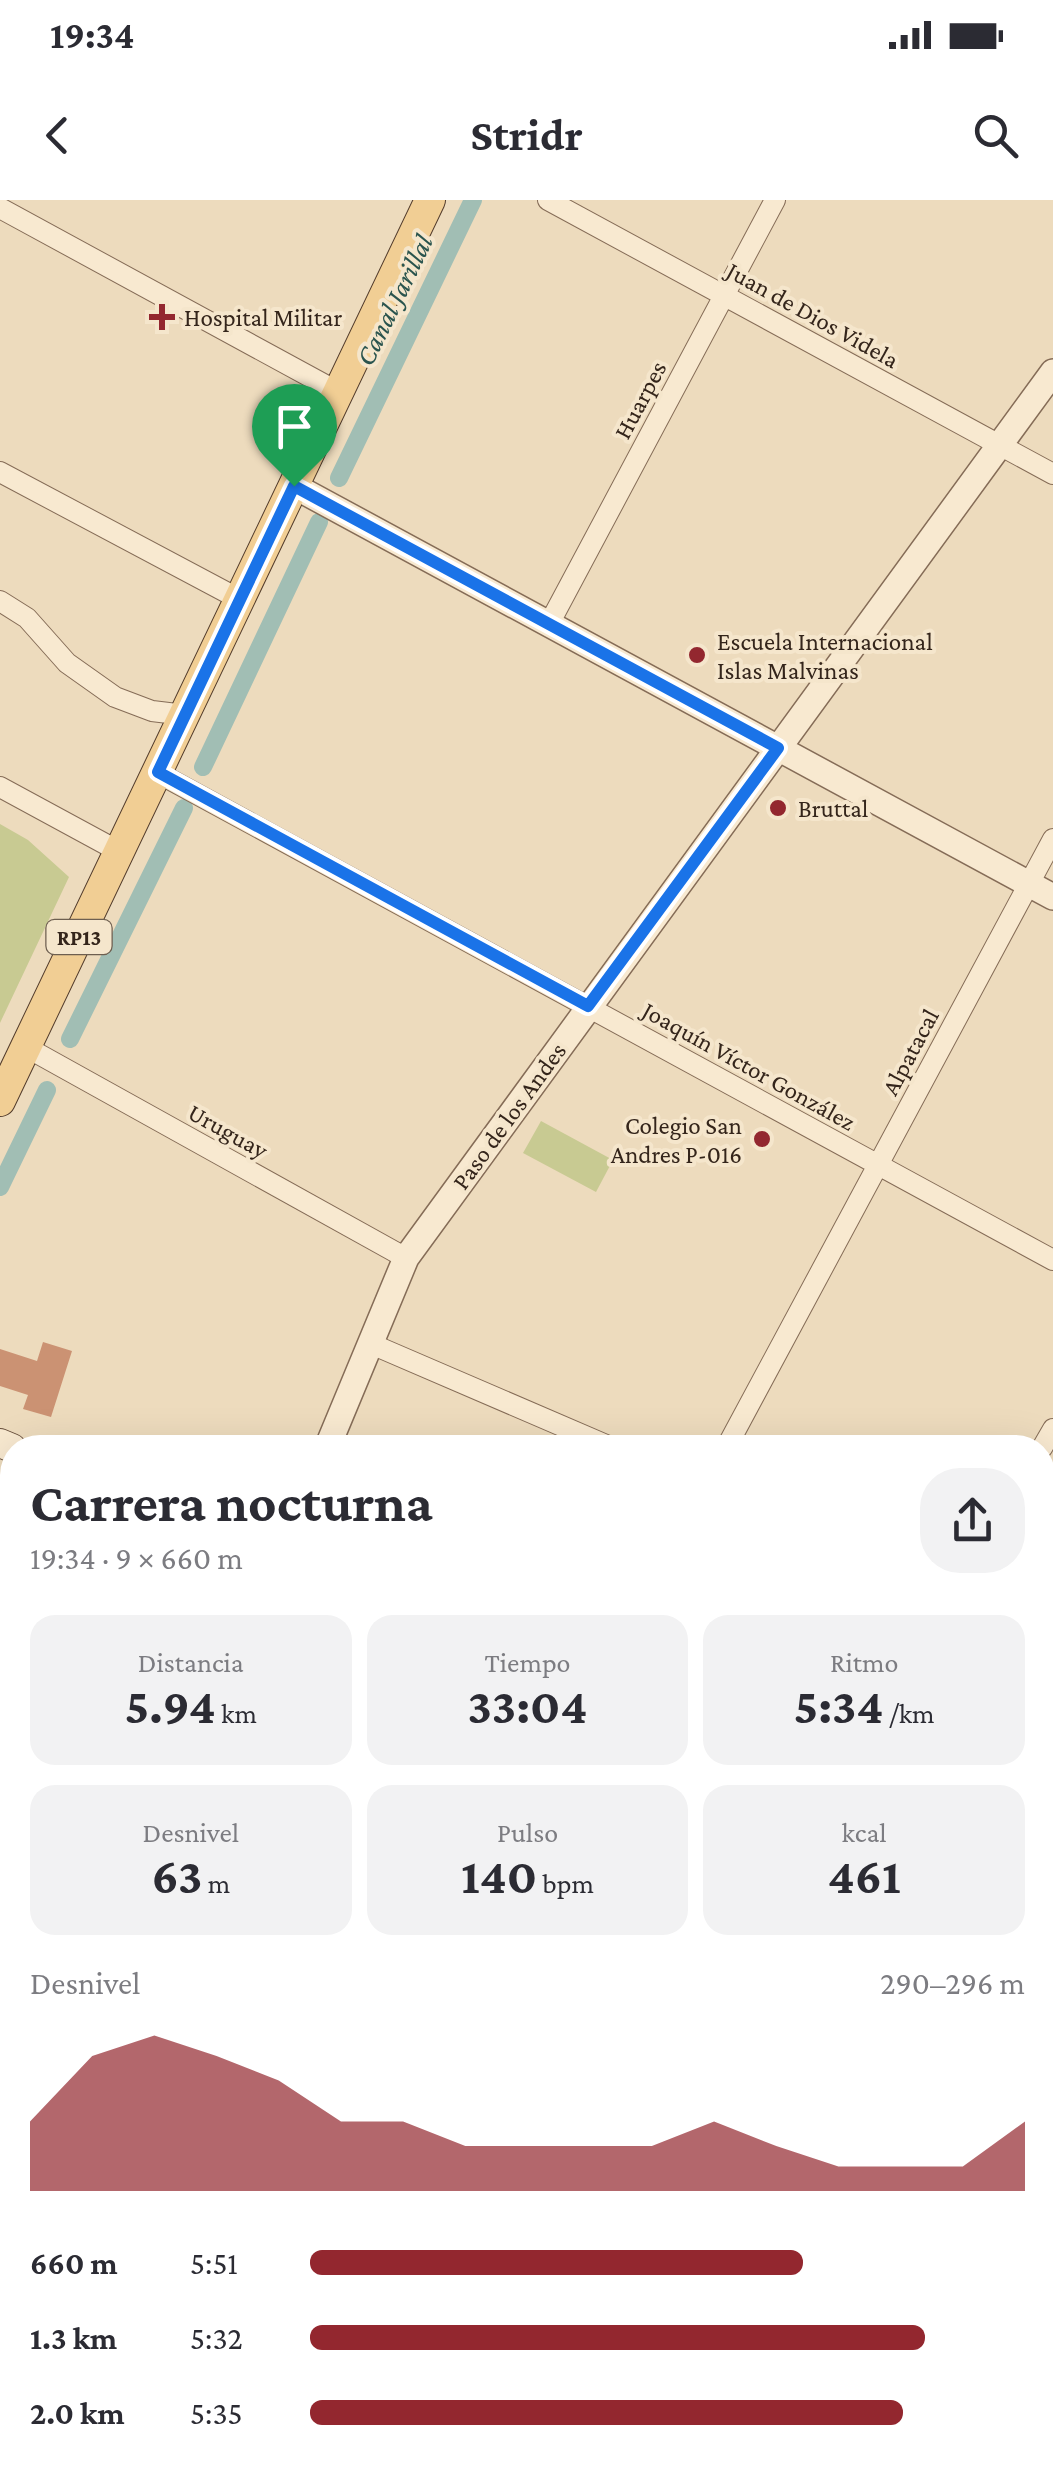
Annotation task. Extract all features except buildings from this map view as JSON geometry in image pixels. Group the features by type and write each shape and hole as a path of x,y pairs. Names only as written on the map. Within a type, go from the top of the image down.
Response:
{"main road":[{"name":"RP13","path":"0,1102 430,200"}],"street":[{"name":"Juan de Dios Videla","path":"548,200 1053,474"},
{"name":"Huarpes","path":"549,624 775,200"},
{"path":"0,208 338,392"},
{"name":"Paso de los Andes","path":"331,1435 406,1258 1053,372"},
{"path":"0,472 239,598"},
{"path":"294,486 1053,898"},
{"path":"0,601 26,618 67,663 114,697 152,711 186,715"},
{"name":"Joaquín Víctor González","path":"158,772 1053,1260"},
{"path":"0,787 120,852"},
{"name":"Alpatacal","path":"733,1435 1053,839"},
{"name":"Uruguay","path":"26,1047 406,1258"},
{"path":"370,1343 582,1435"}],"green space":[{"path":"0,824 28,840 69,877 0,1023"},
{"path":"541,1121 613,1160 596,1192 523,1153"}],"waterway":[{"name":"Canal Jarillal","path":"339,478 473,200"},
{"name":"Canal Jarillal","path":"203,767 319,522"},
{"name":"Canal Jarillal","path":"70,1039 184,808"},
{"name":"Canal Jarillal","path":"0,1187 47,1090"}],"place":[{"name":"Hospital Militar","path":"162,317"},
{"name":"Escuela Internacional Islas Malvinas","path":"697,655"},
{"name":"Bruttal","path":"778,808"},
{"name":"Colegio San Andres P-016","path":"762,1139"}],"route":[{"path":"294,486 778,748 588,1006 158,772 294,486"}]}
